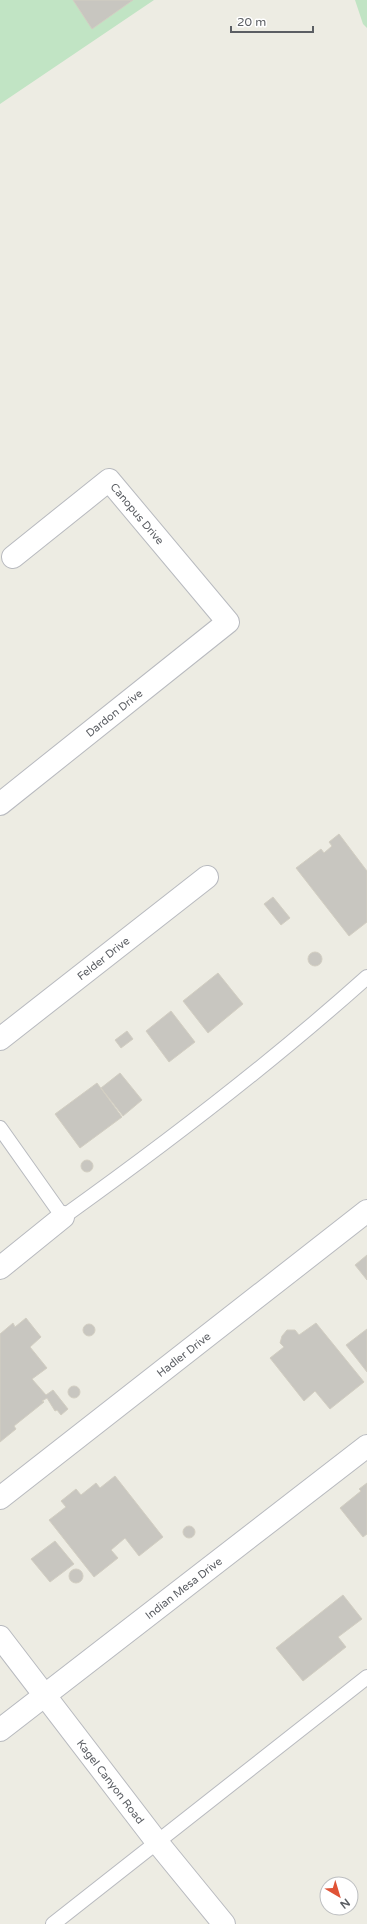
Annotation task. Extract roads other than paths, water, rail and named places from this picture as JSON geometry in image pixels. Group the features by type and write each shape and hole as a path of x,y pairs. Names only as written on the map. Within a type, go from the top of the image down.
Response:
{"street":[{"name":"Canopus Drive","path":"13,557 109,480 228,622"},
{"name":"Dardon Drive","path":"0,804 228,622"},
{"name":"Felder Drive","path":"0,1039 207,877"},
{"name":"Hadler Drive","path":"0,1498 367,1211"},
{"path":"0,1268 63,1217"},
{"name":"Indian Mesa Drive","path":"0,1730 367,1446"},
{"name":"Kagel Canyon Road","path":"0,1637 157,1842 224,1924"}],"lane":[{"path":"0,1128 63,1217 160,1148 331,1009 367,977"},
{"path":"53,1924 367,1677"}]}
